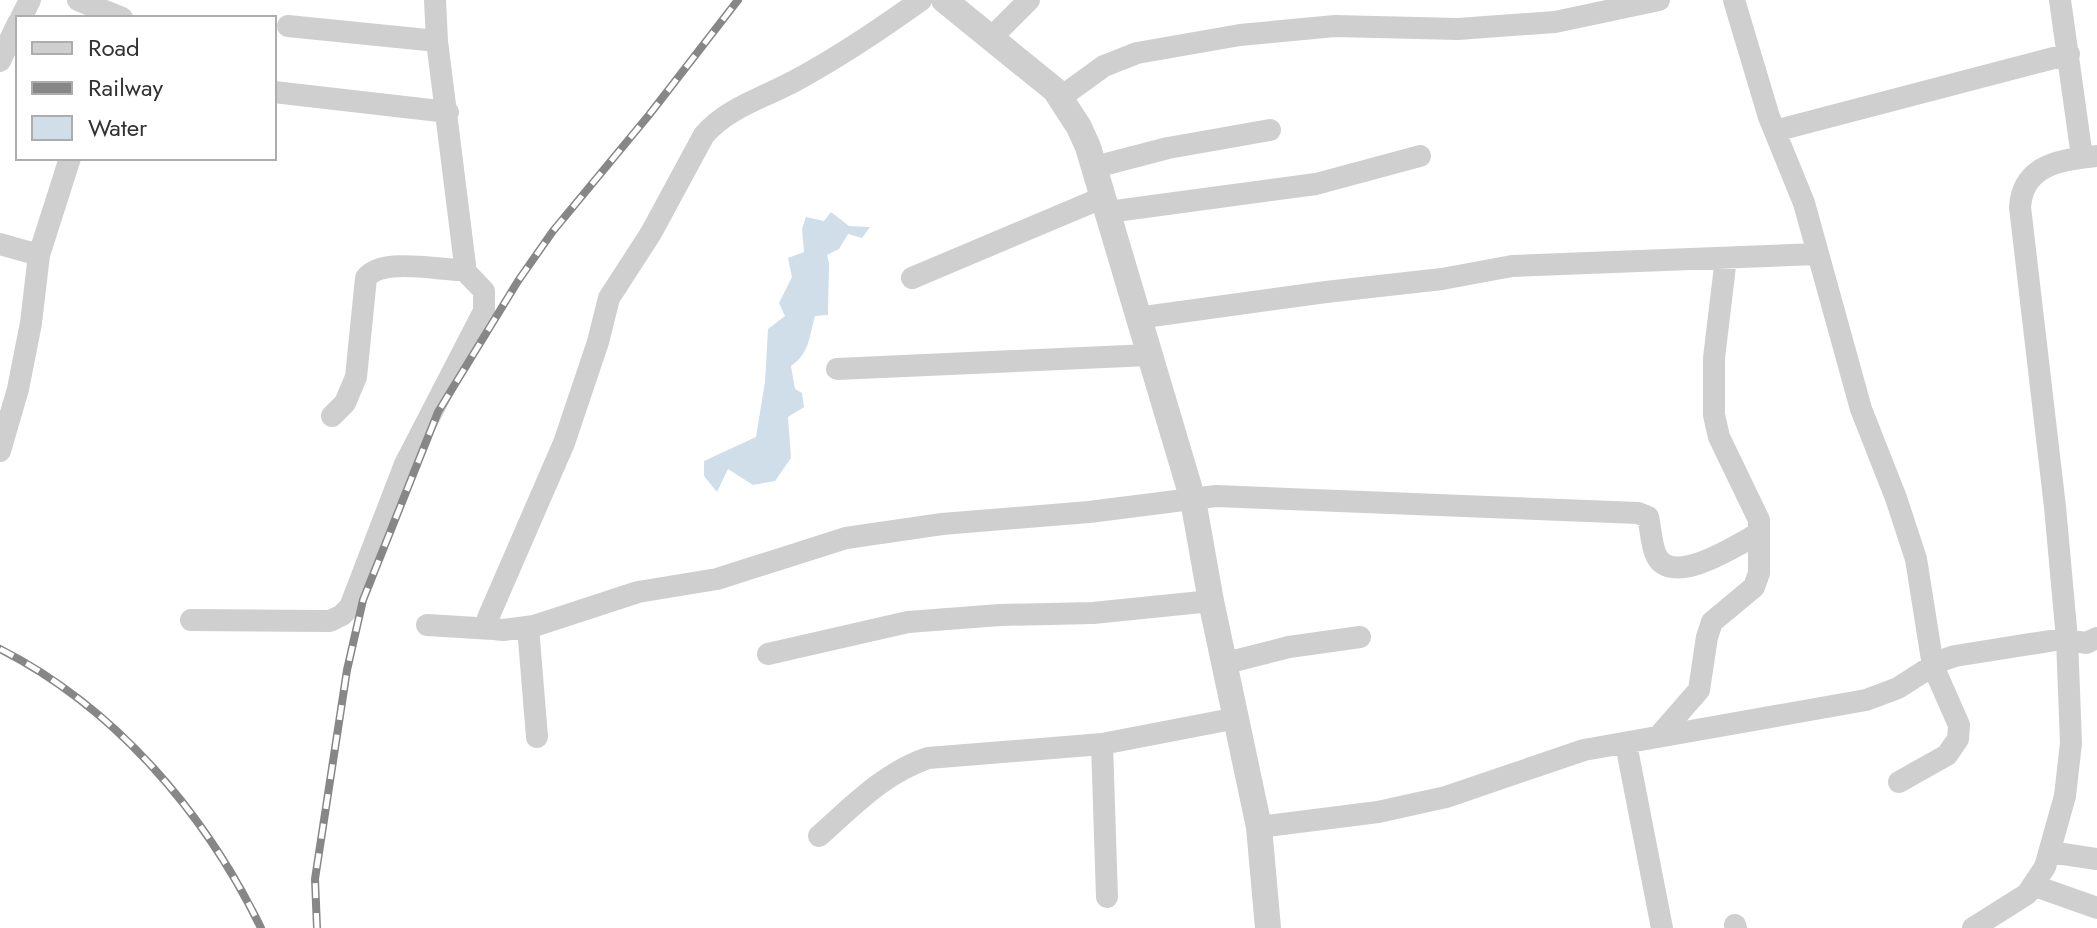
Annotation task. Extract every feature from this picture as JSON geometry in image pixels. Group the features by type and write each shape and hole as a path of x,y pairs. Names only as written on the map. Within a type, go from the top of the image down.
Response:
{"street":[{"path":"78,0 117,16"},
{"path":"435,0 437,41 465,261 462,268"},
{"path":"493,629 488,618 564,443 598,342 609,298 651,233 704,135 734,110 811,72 921,0"},
{"path":"944,0 1061,97 1079,127 1095,167 1193,500 1259,827 1268,928"},
{"path":"991,38 1029,0"},
{"path":"1061,97 1104,66 1137,53 1240,35 1335,26 1458,29 1555,22 1578,9 1659,0"},
{"path":"1734,0 1775,131 1804,203 1861,409 1916,559 1933,666 1959,725 1958,739 1947,755 1899,782"},
{"path":"1973,928 2035,886 2050,852 2065,796 2071,743 2067,639 2055,507 2020,207 2023,186 2033,174 2049,165 2089,156 2060,0"},
{"path":"288,26 437,41"},
{"path":"0,61 16,27"},
{"path":"1775,131 2069,54"},
{"path":"276,92 448,112"},
{"path":"1095,167 1181,145 1270,130"},
{"path":"912,278 1106,205 1316,184 1420,156"},
{"path":"0,451 18,389 39,255 69,160"},
{"path":"0,244 39,255"},
{"path":"1137,318 1442,279 1512,266 1817,254"},
{"path":"1658,737 1699,690 1712,622 1754,587 1759,573 1759,533 1754,507 1719,437 1714,415 1714,358 1726,258"},
{"path":"191,620 330,621 350,607 405,464 484,311 484,291 462,268 391,266 374,269 370,273 366,278 356,377 345,403 332,416"},
{"path":"837,369 1149,355"},
{"path":"427,625 503,630 528,627 646,590 730,575 846,538 942,524 1193,500 1252,496 1638,513 1648,517 1657,558 1675,568 1712,558 1759,533"},
{"path":"768,654 908,622 1000,615 1093,613 1211,601"},
{"path":"528,627 537,737"},
{"path":"1226,663 1289,647 1360,637"},
{"path":"1259,827 1405,807 1446,797 1584,750 1866,700 1898,688 1955,656 2067,639 2086,643 2097,638"},
{"path":"819,836 885,779 904,766 928,758 1102,744 1237,718"},
{"path":"1102,744 1107,897"},
{"path":"1626,744 1662,928"},
{"path":"2050,852 2097,859"},
{"path":"2035,886 2097,908"}],"water":[{"path":"831,212 849,226 870,227 862,238 848,234 839,249 827,255 828,315 815,316 805,350 791,366 795,389 802,393 804,407 788,417 791,458 775,481 753,485 728,469 717,492 704,476 704,461 756,437 765,382 768,329 785,316 779,303 792,277 788,258 804,252 802,229 806,217 824,221"}],"railway":[{"path":"317,928 315,879 347,670 363,600 438,412 518,281 553,231 649,115 738,0"},
{"path":"0,649 82,701 153,768 213,844 261,928"}]}
